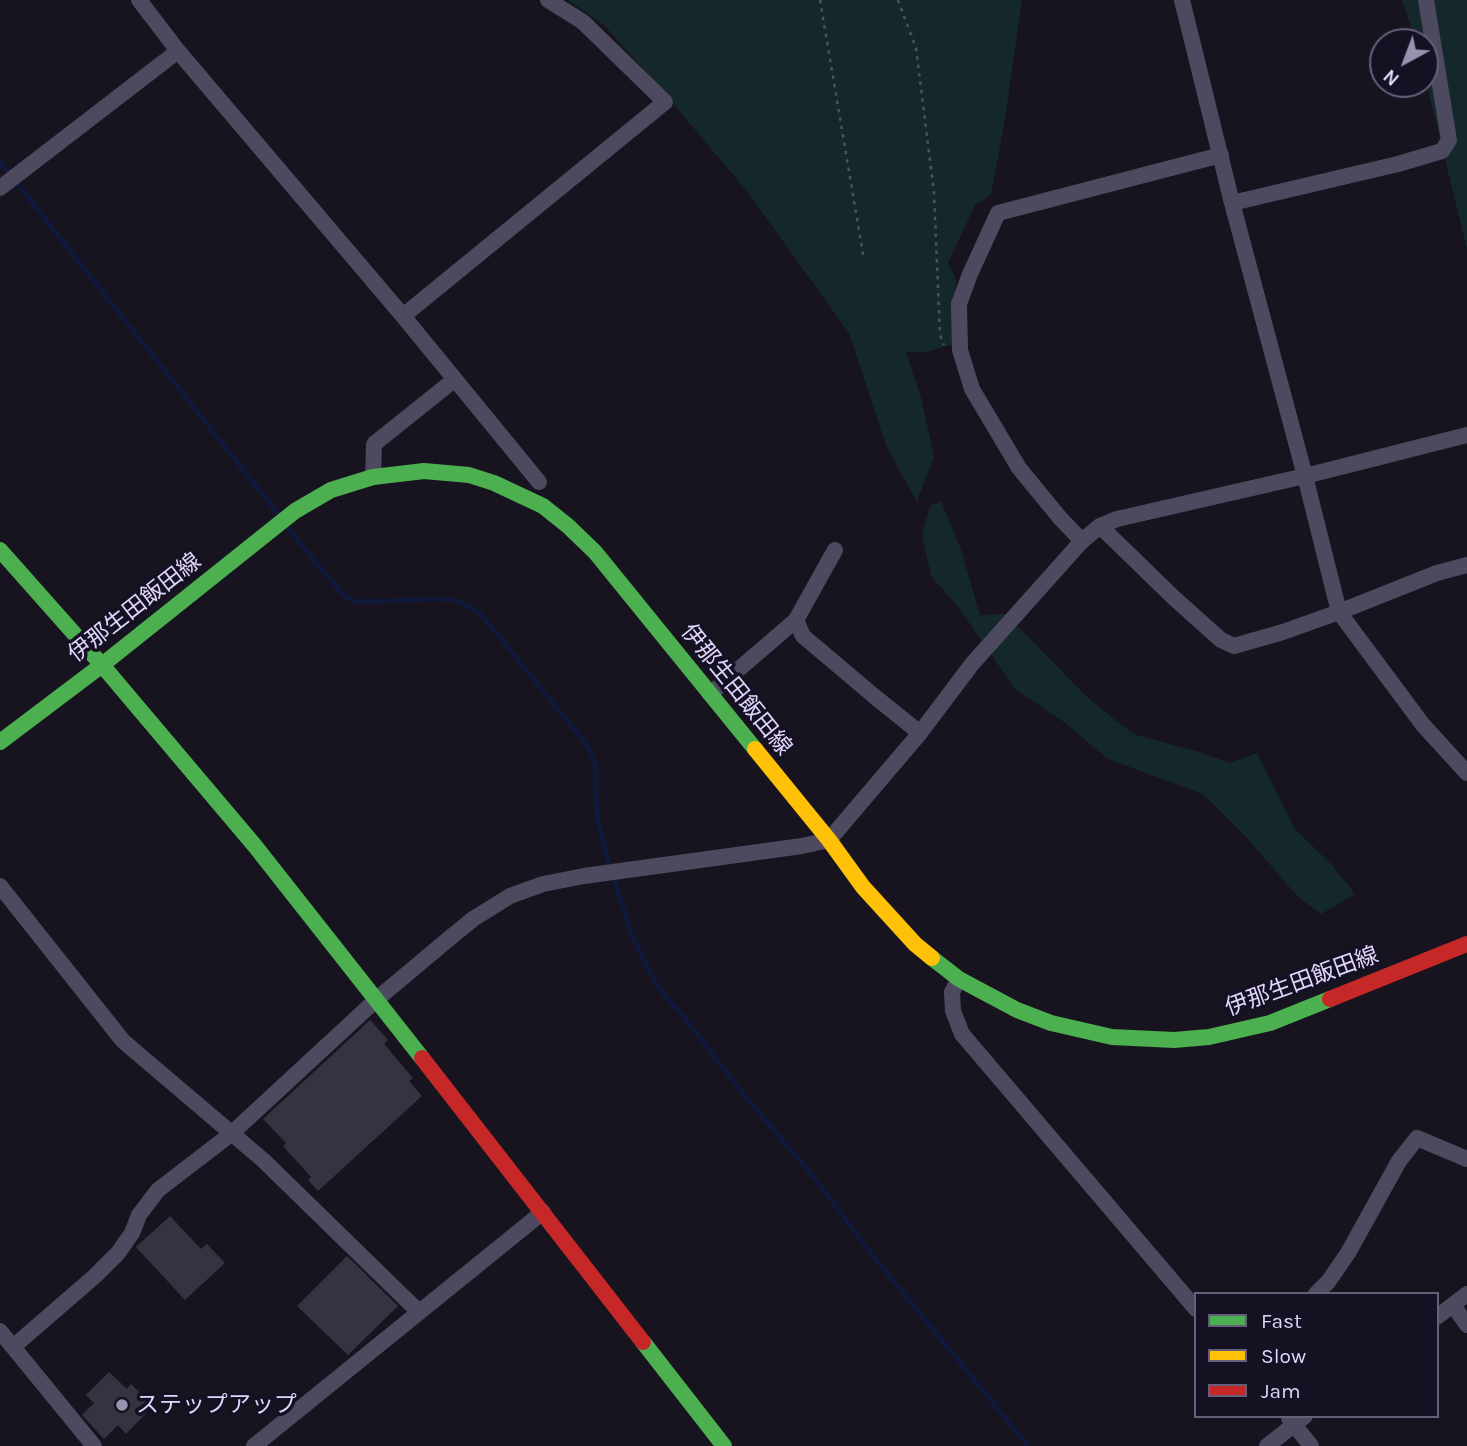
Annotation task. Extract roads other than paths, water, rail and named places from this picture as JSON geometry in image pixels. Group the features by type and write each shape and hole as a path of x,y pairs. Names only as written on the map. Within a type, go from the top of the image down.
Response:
{"main road":[{"name":"伊那生田飯田線","path":"0,742 102,665 295,511 331,490 373,477 424,471 469,475 494,483 543,506 595,552 829,840 863,887 915,944 960,979 1017,1010 1085,1032 1140,1039 1186,1039 1228,1034 1270,1023 1467,944"},
{"path":"0,550 256,846 724,1446"}],"street":[{"path":"139,0 178,51 403,316 539,482"},
{"path":"403,316 665,102 583,22 548,0"},
{"path":"1182,0 1339,612 1423,725 1467,773"},
{"path":"1232,203 1442,151 1449,140 1426,0"},
{"path":"0,188 178,51"},
{"path":"1082,541 1018,468 972,389 960,350 958,304 999,213 1221,155"},
{"path":"373,477 374,444 454,380"},
{"path":"13,1348 118,1253 132,1233 139,1215 158,1190 231,1134 377,999 473,919 510,896 543,884 829,840 920,733 972,664 1082,541 1100,526 1117,519 1467,436"},
{"path":"1100,526 1172,597 1221,640 1234,646 1283,632 1437,573 1467,565"},
{"path":"710,694 796,620 835,550"},
{"path":"796,620 803,636 920,733"},
{"path":"0,886 123,1041 262,1160 419,1312"},
{"path":"960,979 952,992 953,1011 962,1034 1194,1307"},
{"path":"1318,1292 1348,1253 1399,1161 1417,1138 1467,1159"},
{"path":"254,1446 543,1212"},
{"path":"1439,1315 1467,1294"},
{"path":"1452,1305 1467,1325"},
{"path":"0,1331 94,1446"},
{"path":"1267,1446 1295,1419 1311,1446"}],"waterway":[{"path":"0,162 278,514"},
{"path":"287,527 343,595 357,602 456,600 480,613 587,745 595,763 597,818 610,868"},
{"path":"613,876 630,930 660,990 1028,1446"}],"place":[{"name":"ステップアップ","path":"122,1405"}]}
